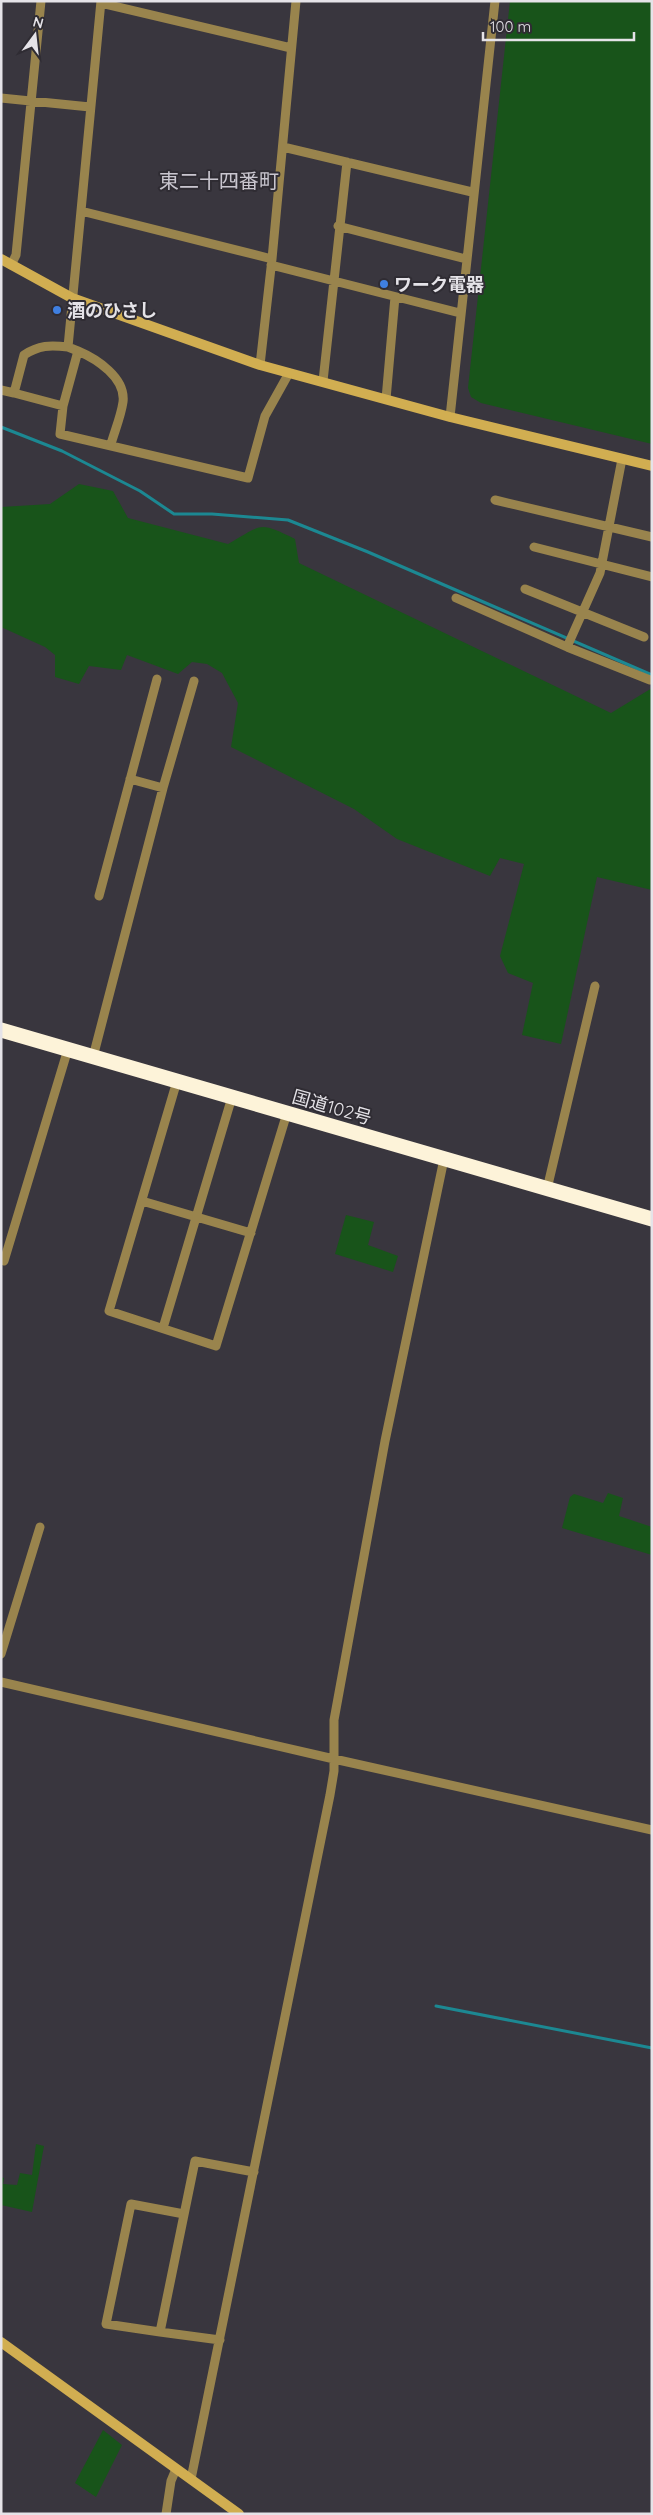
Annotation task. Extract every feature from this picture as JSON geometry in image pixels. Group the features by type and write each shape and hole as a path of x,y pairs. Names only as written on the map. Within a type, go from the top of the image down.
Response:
{"highway":[{"name":"国道102号","path":"1,1030 652,1219"}],"street":[{"path":"11,265 16,255 41,1"},
{"path":"260,365 272,262 296,1"},
{"path":"450,417 472,192 495,1"},
{"path":"68,347 101,2 291,48"},
{"path":"1,98 90,107"},
{"path":"283,148 472,192"},
{"path":"323,381 338,226 347,162"},
{"path":"81,211 272,262 333,281 460,313"},
{"path":"338,226 466,259"},
{"path":"1,259 72,298 260,365 450,417 652,466"},
{"path":"386,398 395,297"},
{"path":"14,393 24,355 38,347 49,344 68,347 93,358 107,368 123,392 123,401 111,444"},
{"path":"78,351 64,406 60,434 111,444 248,478 265,416 289,373"},
{"path":"1,390 64,406"},
{"path":"569,642 602,564 622,459"},
{"path":"495,500 652,537"},
{"path":"534,547 652,576"},
{"path":"525,589 644,638"},
{"path":"456,598 569,642 650,680"},
{"path":"99,896 157,679"},
{"path":"92,1057 163,788 194,681"},
{"path":"130,779 163,788"},
{"path":"547,1189 595,986"},
{"path":"4,1261 68,1049"},
{"path":"177,1081 109,1311 216,1346 287,1113"},
{"path":"163,1328 232,1097"},
{"path":"192,2479 330,1796 334,1759 334,1720 385,1441 444,1159"},
{"path":"142,1201 250,1233"},
{"path":"1,1654 40,1527"},
{"path":"1,1682 652,1830"},
{"path":"160,2332 195,2161 254,2172"},
{"path":"184,2214 131,2204 106,2324 220,2340"},
{"path":"1,2342 239,2514"},
{"path":"166,2514 171,2481 176,2469"}],"green space":[{"path":"510,1 652,1 652,444 481,403 471,397 468,388"},
{"path":"79,484 113,491 128,518 228,544 248,532 261,527 274,529 295,539 299,563 611,713 652,688 652,890 597,877 561,1044 522,1035 533,983 508,973 500,956 524,864 500,858 490,876 397,839 354,809 231,747 238,703 222,673 207,664 192,662 178,674 127,655 121,670 89,666 79,684 55,677 55,655 45,647 1,627 1,507 50,504"},
{"path":"346,1215 374,1222 368,1245 398,1256 393,1272 335,1254"},
{"path":"608,1493 623,1498 619,1516 652,1527 652,1555 562,1528 570,1497 574,1494 603,1503"},
{"path":"36,2144 44,2146 32,2212 1,2205 1,2177 4,2178 3,2184 17,2185 20,2173 32,2175"},
{"path":"103,2430 122,2445 96,2497 75,2483"}],"waterway":[{"path":"1,427 62,451 140,491 174,514 212,514 288,520 368,552 652,675"},
{"path":"436,2006 652,2048"}],"place":[{"name":"ワーク電器","path":"384,284"},
{"name":"酒のひさし","path":"57,310"}],"district":[{"name":"東二十四番町","path":"219,180"}]}
